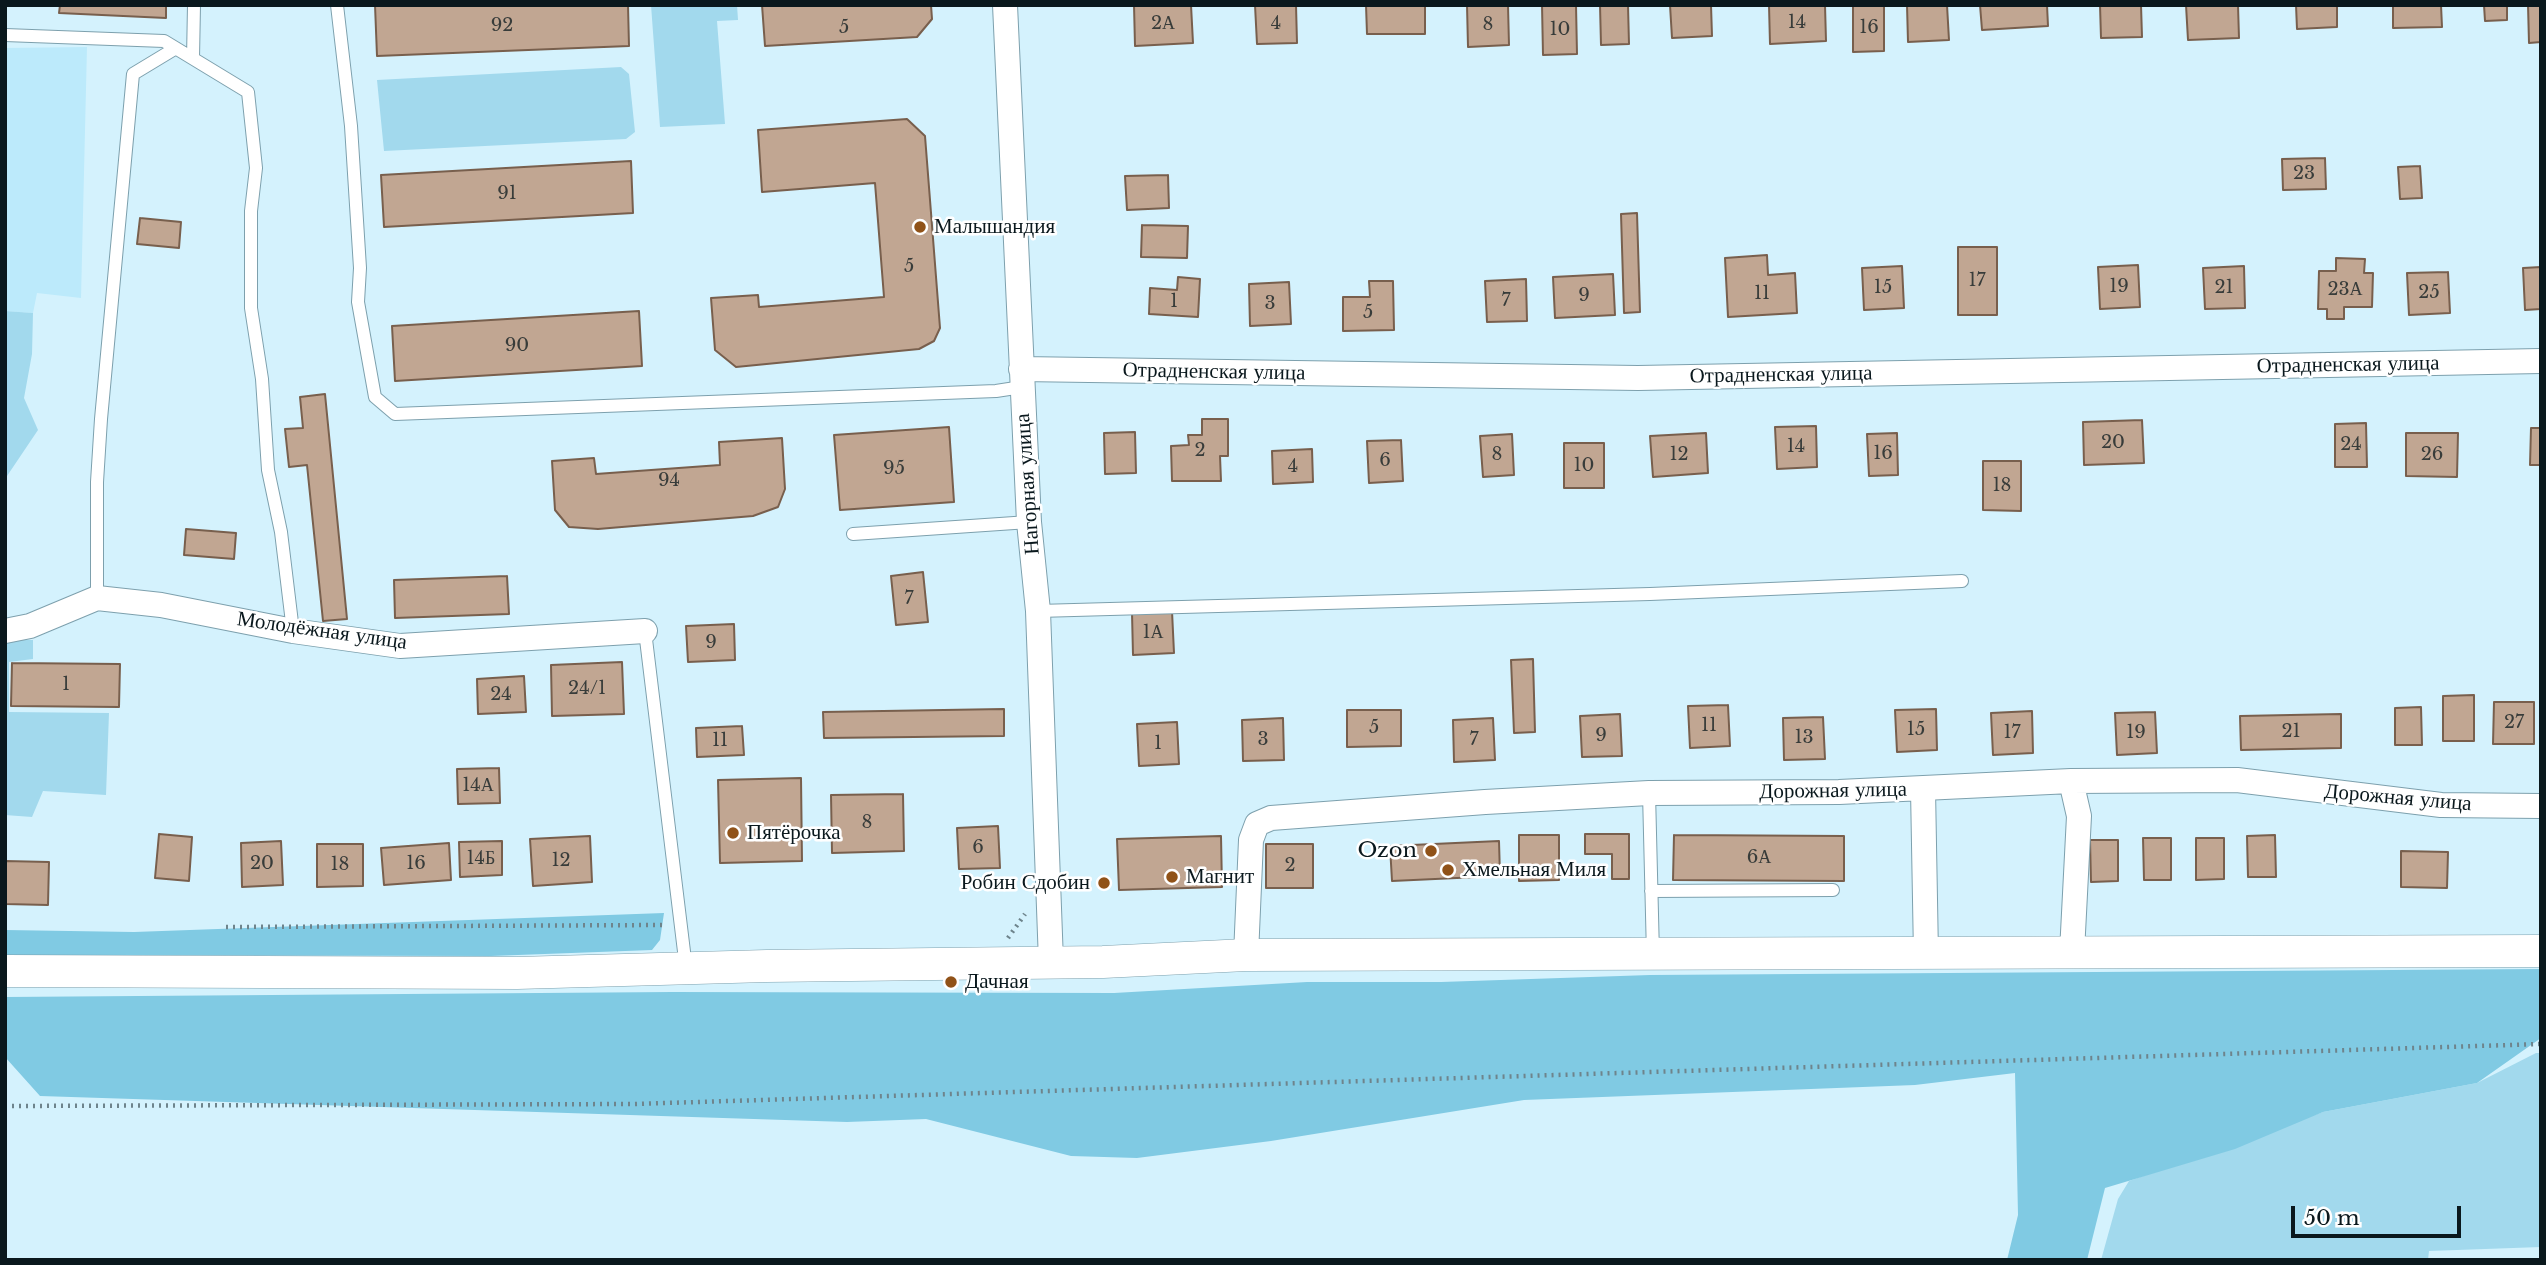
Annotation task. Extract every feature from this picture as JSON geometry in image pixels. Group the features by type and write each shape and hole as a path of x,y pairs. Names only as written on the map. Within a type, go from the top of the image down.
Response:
{"street":[{"name":"Нагорная улица","path":"1005,5 1029,522 1038,611 1051,962"},
{"name":"Отрадненская улица","path":"1022,378 1638,378 2541,361"},
{"name":"Молодёжная улица","path":"5,631 30,626 97,598 161,605 293,631 400,646 645,631"},
{"name":"Дорожная улица","path":"1246,955 1251,840 1257,824 1271,818 1648,793 2237,780 2441,805 2541,806"},
{"path":"2071,782 2080,816 2072,952"},
{"path":"1923,789 1926,955"},
{"path":"5,971 517,973 1051,962 1246,955 1926,955 2540,951 2541,967"}],"lane":[{"path":"193,58 194,5"},
{"path":"337,5 351,126 360,268 358,302 375,397 395,414 977,392 1022,378"},
{"path":"5,35 164,41 248,92 256,168 251,211 251,308 262,379 268,470 281,533 293,631"},
{"path":"97,598 100,431 133,74 176,48"},
{"path":"853,534 1029,522"},
{"path":"1038,611 1650,594 1962,581"},
{"path":"645,631 666,816 683,925 686,968"},
{"path":"1648,793 1653,955"},
{"path":"1651,891 1833,890"}],"path":[{"path":"1000,943 1019,926 1028,904"},
{"path":"226,927 683,925"},
{"path":"5,1106 634,1104 2541,1044"}],"shaded area":[{"path":"651,5 737,5 738,20 717,21 725,124 660,127"},
{"path":"87,47 81,298 37,293 33,313 5,311 5,48"},
{"path":"621,67 629,74 635,132 626,139 384,151 377,80"},
{"path":"5,311 33,313 32,354 24,398 38,430 5,479"},
{"path":"5,640 33,640 33,659 9,662 9,712 109,713 106,795 43,791 32,817 5,815"},
{"path":"664,913 660,940 652,950 491,956 5,955 5,930 134,932"},
{"path":"2541,969 2541,1038 2477,1083 2323,1112 2235,1149 2105,1188 2087,1260 2007,1260 2018,1215 2015,1073 1915,1085 1524,1100 1271,1141 1137,1158 1071,1156 926,1119 847,1122 40,1096 5,1057 5,997 672,992 1114,993 1307,982 1441,982 1650,975"},
{"path":"2536,1053 2541,1053 2541,1247 2429,1251 2428,1260 2101,1260 2118,1199 2129,1181 2323,1112 2477,1083"}],"building":[{"path":"60,5 166,5 166,18 59,13"},
{"path":"375,5 628,5 629,46 377,56"},
{"path":"762,5 931,5 932,19 917,37 765,46"},
{"path":"1134,5 1191,5 1193,43 1135,46"},
{"path":"1255,5 1296,5 1297,43 1257,44"},
{"path":"1366,5 1425,5 1425,34 1367,34"},
{"path":"1467,5 1508,5 1509,45 1468,47"},
{"path":"1542,5 1576,5 1577,54 1543,55"},
{"path":"1600,5 1628,5 1629,44 1601,45"},
{"path":"1670,5 1711,5 1712,36 1672,38"},
{"path":"1769,5 1825,5 1826,41 1770,44"},
{"path":"1853,5 1884,5 1884,51 1853,52"},
{"path":"1907,5 1947,5 1949,40 1908,42"},
{"path":"1980,5 2047,5 2048,26 1982,30"},
{"path":"2100,5 2141,5 2142,37 2101,38"},
{"path":"2186,5 2238,5 2239,38 2188,40"},
{"path":"2296,5 2337,5 2337,27 2297,29"},
{"path":"2393,5 2441,5 2442,27 2393,28"},
{"path":"2484,5 2507,5 2507,20 2485,21"},
{"path":"2528,5 2541,5 2541,42 2529,43"},
{"path":"907,119 925,136 940,328 934,341 919,349 736,367 715,350 711,298 758,295 759,307 884,297 875,183 762,192 758,130"},
{"path":"2325,158 2326,189 2283,190 2282,159"},
{"path":"631,161 633,213 384,227 381,175"},
{"path":"2420,166 2422,198 2400,199 2398,167"},
{"path":"1168,175 1169,208 1127,210 1125,176"},
{"path":"1637,213 1640,312 1624,313 1621,214"},
{"path":"140,218 181,222 179,248 137,244"},
{"path":"1142,225 1188,226 1187,258 1141,257"},
{"path":"1958,247 1997,247 1997,315 1958,315"},
{"path":"1767,255 1768,275 1795,273 1797,313 1728,317 1725,258"},
{"path":"2336,258 2365,259 2364,273 2373,273 2372,307 2344,307 2344,319 2327,319 2327,309 2318,309 2319,271 2336,271"},
{"path":"2138,265 2140,307 2100,309 2098,267"},
{"path":"1902,266 1904,308 1864,310 1862,268"},
{"path":"2244,266 2245,308 2205,309 2203,268"},
{"path":"2541,267 2541,309 2525,310 2523,268"},
{"path":"2448,272 2450,313 2409,315 2407,273"},
{"path":"1613,274 1615,315 1555,318 1553,277"},
{"path":"1178,277 1200,279 1198,317 1149,314 1150,288 1177,290"},
{"path":"1526,279 1527,321 1487,322 1485,281"},
{"path":"1369,281 1393,281 1394,330 1343,331 1343,297 1370,297"},
{"path":"1289,282 1291,324 1250,326 1249,284"},
{"path":"639,311 642,366 395,381 392,326"},
{"path":"325,394 347,619 323,621 307,465 289,467 285,429 303,428 300,397"},
{"path":"1202,419 1228,419 1228,456 1220,456 1221,481 1172,481 1171,446 1189,445 1188,435 1202,435"},
{"path":"2142,420 2144,463 2084,465 2083,422"},
{"path":"2366,423 2367,467 2335,467 2335,424"},
{"path":"1816,426 1817,467 1777,469 1775,427"},
{"path":"949,427 954,502 840,510 834,435"},
{"path":"2531,428 2541,428 2541,465 2530,465"},
{"path":"1135,432 1136,473 1105,474 1104,433"},
{"path":"1706,433 1708,473 1653,477 1650,436"},
{"path":"1897,433 1898,475 1869,476 1867,434"},
{"path":"2406,433 2458,433 2457,477 2406,476"},
{"path":"1512,434 1514,475 1483,477 1480,436"},
{"path":"782,438 785,489 778,507 753,516 598,529 569,527 555,510 552,461 594,458 596,474 720,465 719,442"},
{"path":"1401,440 1403,481 1369,483 1367,441"},
{"path":"1564,443 1604,443 1604,488 1564,488"},
{"path":"1312,449 1313,482 1273,484 1272,451"},
{"path":"1983,461 2021,461 2021,511 1983,510"},
{"path":"186,529 236,533 234,559 184,555"},
{"path":"923,572 928,622 896,625 891,576"},
{"path":"507,576 509,614 395,618 394,580"},
{"path":"1172,611 1174,653 1133,655 1132,613"},
{"path":"734,624 735,660 688,662 686,626"},
{"path":"1533,659 1535,732 1514,733 1511,660"},
{"path":"622,662 624,714 552,716 551,665"},
{"path":"12,663 120,664 119,707 11,706"},
{"path":"524,676 526,712 478,714 477,679"},
{"path":"2474,695 2474,741 2443,741 2443,696"},
{"path":"2494,702 2534,702 2534,744 2493,744"},
{"path":"1728,705 1730,746 1690,748 1688,706"},
{"path":"2421,707 2422,745 2395,745 2395,708"},
{"path":"1004,709 1004,736 824,738 823,712"},
{"path":"1936,709 1937,750 1897,752 1895,710"},
{"path":"1347,710 1401,710 1401,746 1347,747"},
{"path":"2032,711 2033,753 1993,755 1991,713"},
{"path":"2155,712 2157,753 2117,755 2115,713"},
{"path":"1620,714 1622,756 1582,757 1580,716"},
{"path":"2341,714 2341,748 2241,750 2240,716"},
{"path":"1823,717 1825,759 1784,760 1783,718"},
{"path":"1283,718 1284,760 1243,761 1242,720"},
{"path":"1493,718 1495,760 1454,762 1453,720"},
{"path":"1177,722 1179,764 1139,766 1137,724"},
{"path":"742,726 744,755 697,757 696,728"},
{"path":"499,768 500,803 458,804 457,769"},
{"path":"801,778 802,861 720,863 718,780"},
{"path":"903,794 904,851 832,853 831,795"},
{"path":"998,826 1000,868 959,869 957,828"},
{"path":"159,834 192,837 189,881 155,878"},
{"path":"1585,834 1629,834 1629,879 1612,879 1612,854 1585,854"},
{"path":"1519,835 1559,835 1559,880 1519,881"},
{"path":"1674,835 1844,836 1844,881 1673,880"},
{"path":"2275,835 2276,877 2248,877 2247,836"},
{"path":"590,836 592,882 533,886 530,839"},
{"path":"1221,836 1222,887 1119,890 1117,839"},
{"path":"2143,838 2171,838 2171,880 2144,880"},
{"path":"2196,838 2224,838 2224,879 2196,880"},
{"path":"2090,840 2118,840 2118,881 2091,882"},
{"path":"281,841 283,885 242,887 241,843"},
{"path":"502,841 502,875 460,877 459,842"},
{"path":"1499,841 1500,876 1392,881 1390,846"},
{"path":"449,843 451,880 384,885 381,848"},
{"path":"317,844 363,844 363,886 317,887"},
{"path":"1266,844 1313,844 1313,888 1266,888"},
{"path":"2401,851 2448,852 2447,888 2401,887"},
{"path":"5,861 49,862 48,905 5,904"}],"place":[{"name":"Малышандия","path":"920,227"},
{"name":"Пятёрочка","path":"733,833"},
{"name":"Ozon","path":"1431,851"},
{"name":"Хмельная Миля","path":"1448,870"},
{"name":"Магнит","path":"1172,877"},
{"name":"Робин Сдобин","path":"1104,883"},
{"name":"Дачная","path":"951,982"}]}
